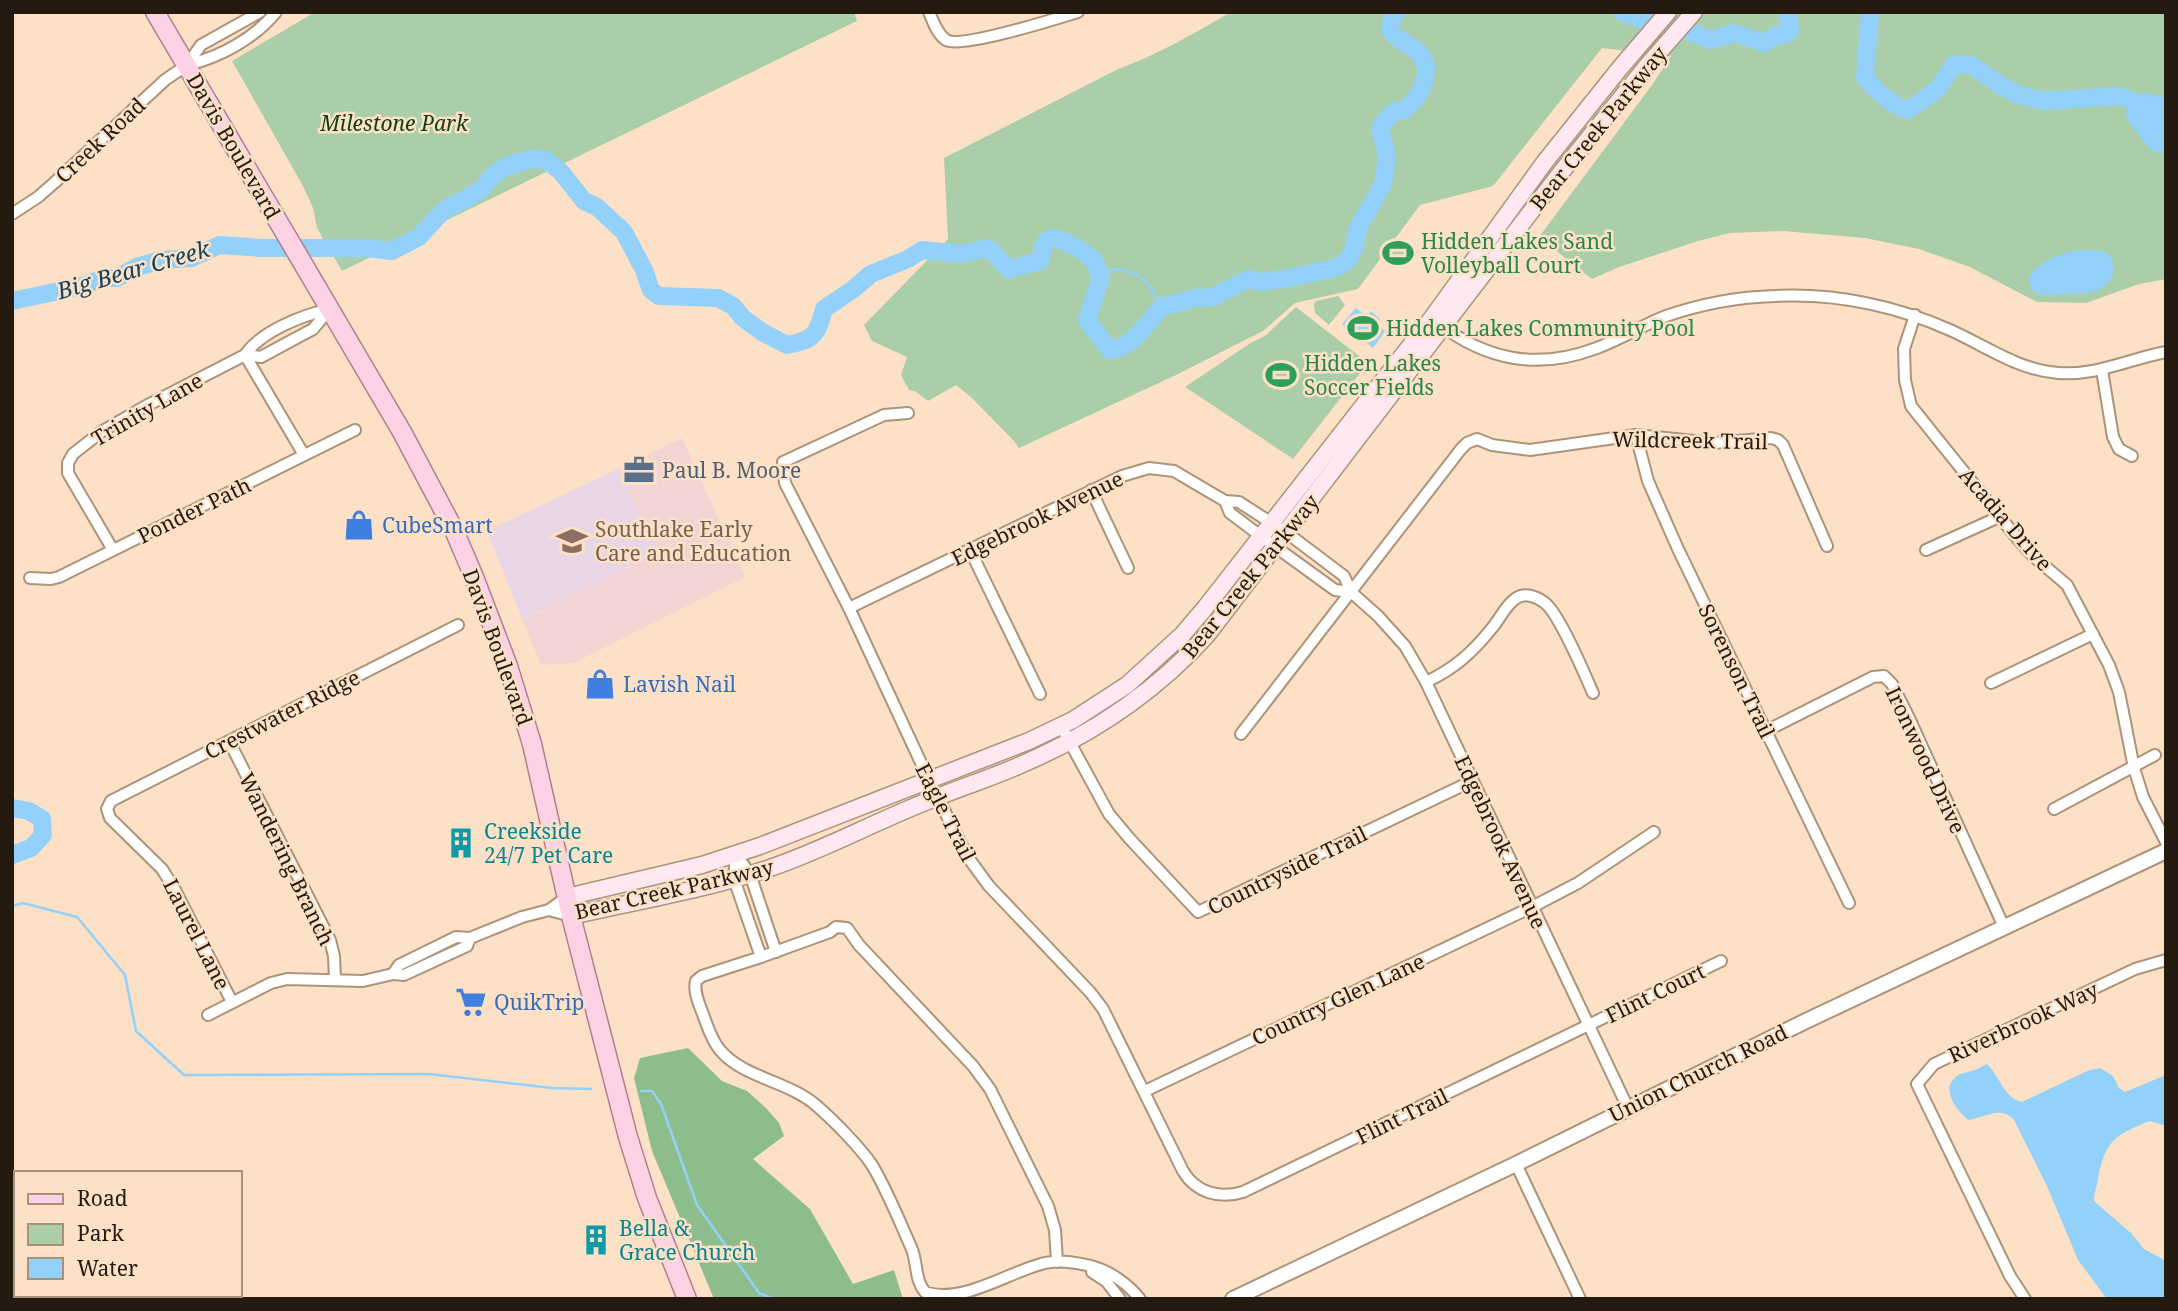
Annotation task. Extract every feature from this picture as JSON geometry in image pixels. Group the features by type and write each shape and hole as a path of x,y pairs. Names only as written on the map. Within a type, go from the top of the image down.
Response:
{"main road":[{"name":"Davis Boulevard","path":"155,12 417,458 454,530 489,612 532,744 571,916 637,1167 687,1299"},
{"name":"Bear Creek Parkway","path":"571,916 750,874 794,859 1023,764 1069,742 1114,717 1174,669 1207,635 1287,533 1437,323 1544,163 1668,12"},
{"name":"Bear Creek Parkway","path":"567,897 736,855 994,756 1061,726 1123,688 1196,620 1646,66 1694,12"}],"street":[{"path":"187,65 201,45 260,12"},
{"path":"187,65 211,59 263,28 276,12"},
{"path":"929,12 945,39 953,42 1078,12"},
{"name":"Creek Road","path":"12,214 38,197 165,80 187,65"},
{"path":"1437,323 1464,341 1492,354 1531,360 1580,354 1669,315 1703,306 1777,295 1837,299 1877,305 1915,315 2026,367 2054,373 2078,374 2102,370 2166,352"},
{"name":"Trinity Lane","path":"113,550 68,473 71,457 101,432 245,355 253,344 274,332 305,315 330,309"},
{"name":"Trinity Lane","path":"245,355 261,356 313,329 330,309"},
{"name":"Acadia Drive","path":"1915,315 1904,349 1905,380 1911,407 2033,556 2067,585 2109,665 2119,692 2134,768 2143,797 2166,842"},
{"path":"274,332 282,345"},
{"path":"245,355 304,455"},
{"path":"2102,370 2113,437 2119,449 2132,456"},
{"name":"Eagle Trail","path":"908,413 884,415 783,462 785,483 849,608 962,847 977,871 1103,1009 1186,1176 1195,1185 1212,1194"},
{"name":"Ponder Path","path":"30,578 43,580 59,577 355,430"},
{"name":"Wildcreek Trail","path":"1351,592 1461,449 1467,443 1478,439 1492,445 1530,450 1636,435 1714,443 1771,438 1778,440 1783,445 1827,546"},
{"name":"Sorenson Trail","path":"1636,435 1647,481 1849,903"},
{"name":"Edgebrook Avenue","path":"849,608 1122,476 1149,468 1174,471 1225,501 1239,502 1267,531 1276,547 1335,590 1351,592"},
{"path":"1091,491 1128,568"},
{"name":"Edgebrook Avenue","path":"1225,501 1230,513 1267,531 1287,533 1344,576 1351,592 1396,635 1412,657 1628,1108"},
{"path":"1926,550 2001,516"},
{"path":"970,550 1040,694"},
{"path":"1241,734 1351,592"},
{"path":"1426,682 1466,658 1494,626 1507,606 1517,597 1530,595 1546,603 1593,692"},
{"name":"Crestwater Ridge","path":"108,805 115,797 458,625"},
{"path":"1992,683 2093,634"},
{"name":"Ironwood Drive","path":"1766,731 1873,677 1884,676 1892,684 1909,718 2004,927"},
{"name":"Countryside Trail","path":"1061,726 1114,820 1198,912 1472,781"},
{"name":"Wandering Branch","path":"229,741 330,940 335,980"},
{"path":"2054,809 2155,755"},
{"name":"Laurel Lane","path":"108,805 110,818 155,859 170,880 232,1002"},
{"name":"Country Glen Lane","path":"1145,1091 1532,907 1578,883 1654,832"},
{"name":"Union Church Road","path":"1233,1299 2166,851"},
{"path":"736,855 750,874 776,952"},
{"path":"736,855 734,878 761,957"},
{"name":"Bear Creek Parkway","path":"208,1015 271,983 287,979 372,980 393,974 399,965 456,937 470,938 549,910 567,897"},
{"name":"Bear Creek Parkway","path":"549,910 571,916"},
{"path":"1057,1262 1055,1230 1048,1206 997,1101 973,1066 859,945 846,927 838,926 830,932 702,976 696,981 695,989 709,1031 726,1058 810,1100 871,1163 911,1245 918,1282 925,1292 939,1295 970,1290 1038,1265 1070,1262 1102,1269 1132,1290 1140,1299"},
{"name":"Riverbrook Way","path":"2025,1299 2010,1276 1917,1084 1934,1064 2135,969 2166,960"},
{"name":"Flint Court","path":"1589,1026 1721,961"},
{"name":"Flint Trail","path":"1212,1194 1243,1192 1589,1026"},
{"path":"1516,1164 1580,1299"},
{"path":"1070,1262 1100,1277 1120,1299"}],"shaded area":[{"path":"682,438 745,577 574,663 541,665 523,621 658,552 618,469"},
{"name":"Southlake Early Care and Education","path":"618,469 658,552 523,620 487,531"}],"green space":[{"name":"Milestone Park","path":"315,12 854,12 857,21 342,271 317,228 313,208 303,186 232,61"},
{"path":"1231,12 2166,12 2166,279 2139,284 2086,303 2037,302 1970,267 1919,249 1865,238 1783,231 1730,233 1698,241 1619,267 1592,279 1539,237 1671,56 1602,48 1493,186 1420,205 1358,289 1295,303 1263,331 1019,448 972,398 956,385 928,401 915,391 909,390 901,375 907,357 872,341 864,325 948,239 944,158 1116,70 1175,44"},
{"name":"Hidden Lakes Sand Volleyball Court","path":"1400,238 1412,246 1396,267 1384,259"},
{"path":"1338,296 1345,305 1329,325 1315,313 1314,304 1316,301"},
{"name":"Hidden Lakes Soccer Fields","path":"1296,307 1368,363 1293,459 1185,387 1265,336"},
{"path":"688,1048 722,1081 747,1091 779,1123 784,1136 753,1159 810,1209 853,1284 894,1270 903,1299 714,1299 652,1151 634,1078 640,1058"}],"water":[{"path":"2147,93 2166,98 2166,153 2154,152 2146,145 2126,114 2134,94"},
{"path":"2072,251 2105,252 2112,259 2112,277 2101,289 2084,293 2045,295 2033,290 2030,276 2041,264"},
{"name":"Hidden Lakes Community Pool","path":"1356,308 1367,316 1371,311 1380,319 1376,324 1385,331 1373,348 1342,324"},
{"path":"1987,1064 2006,1091 2022,1102 2087,1071 2100,1068 2113,1076 2119,1088 2125,1092 2166,1075 2166,1126 2150,1121 2113,1141 2104,1156 2094,1201 2132,1234 2144,1249 2166,1261 2166,1299 2107,1299 2078,1260 2047,1186 2014,1120 1998,1113 1968,1120 1958,1110 1949,1091 1953,1079"}],"waterway":[{"name":"Big Bear Creek","path":"12,301 83,286 103,278 117,278 137,267 161,260 192,258 219,245 392,251 419,237 443,211 483,188 491,177 506,166 531,159 546,160 561,172 584,201 597,207 624,232 651,290 659,296 718,298 733,306 743,318 762,332 787,345 813,335 824,309 871,274 908,259 922,250 962,254 987,248 1009,269 1040,261 1044,244 1052,238 1078,249 1094,262 1101,277 1087,320 1110,350 1120,348 1135,338 1162,307 1195,298 1213,297 1248,279 1261,282 1283,279 1336,268 1348,260 1355,246 1357,230 1383,184 1387,156 1380,129 1394,112 1404,110 1410,105 1424,83 1424,60 1419,53 1398,38 1390,27 1396,12"},
{"name":"Big Bear Creek","path":"1622,12 1639,19 1671,24 1710,40 1734,33 1764,43 1777,35 1787,34 1790,30 1787,12"},
{"name":"Big Bear Creek","path":"1870,12 1865,77 1884,97 1908,110 1938,89 1954,64 1971,65 2019,95 2043,101 2119,96 2166,114"},
{"path":"1097,269 1121,270 1137,275 1150,287 1162,307"},
{"name":"Big Bear Creek","path":"12,808 29,811 42,819 43,835 31,848 12,855"},
{"path":"12,906 23,903 77,917 125,975 136,1031 184,1075 429,1074 552,1088 591,1089"},
{"path":"641,1091 652,1091 661,1104 697,1205 759,1293 774,1299"}],"place":[{"name":"Hidden Lakes Sand Volleyball Court","path":"1398,253"},
{"name":"Hidden Lakes Community Pool","path":"1363,328"},
{"name":"Hidden Lakes Soccer Fields","path":"1281,375"},
{"name":"Paul B. Moore","path":"639,470"},
{"name":"CubeSmart","path":"359,525"},
{"name":"Southlake Early Care and Education","path":"572,541"},
{"name":"Lavish Nail","path":"600,684"},
{"name":"Creekside 24/7 Pet Care","path":"461,843"},
{"name":"QuikTrip","path":"471,1002"},
{"name":"Bella & Grace Church","path":"596,1240"}]}
